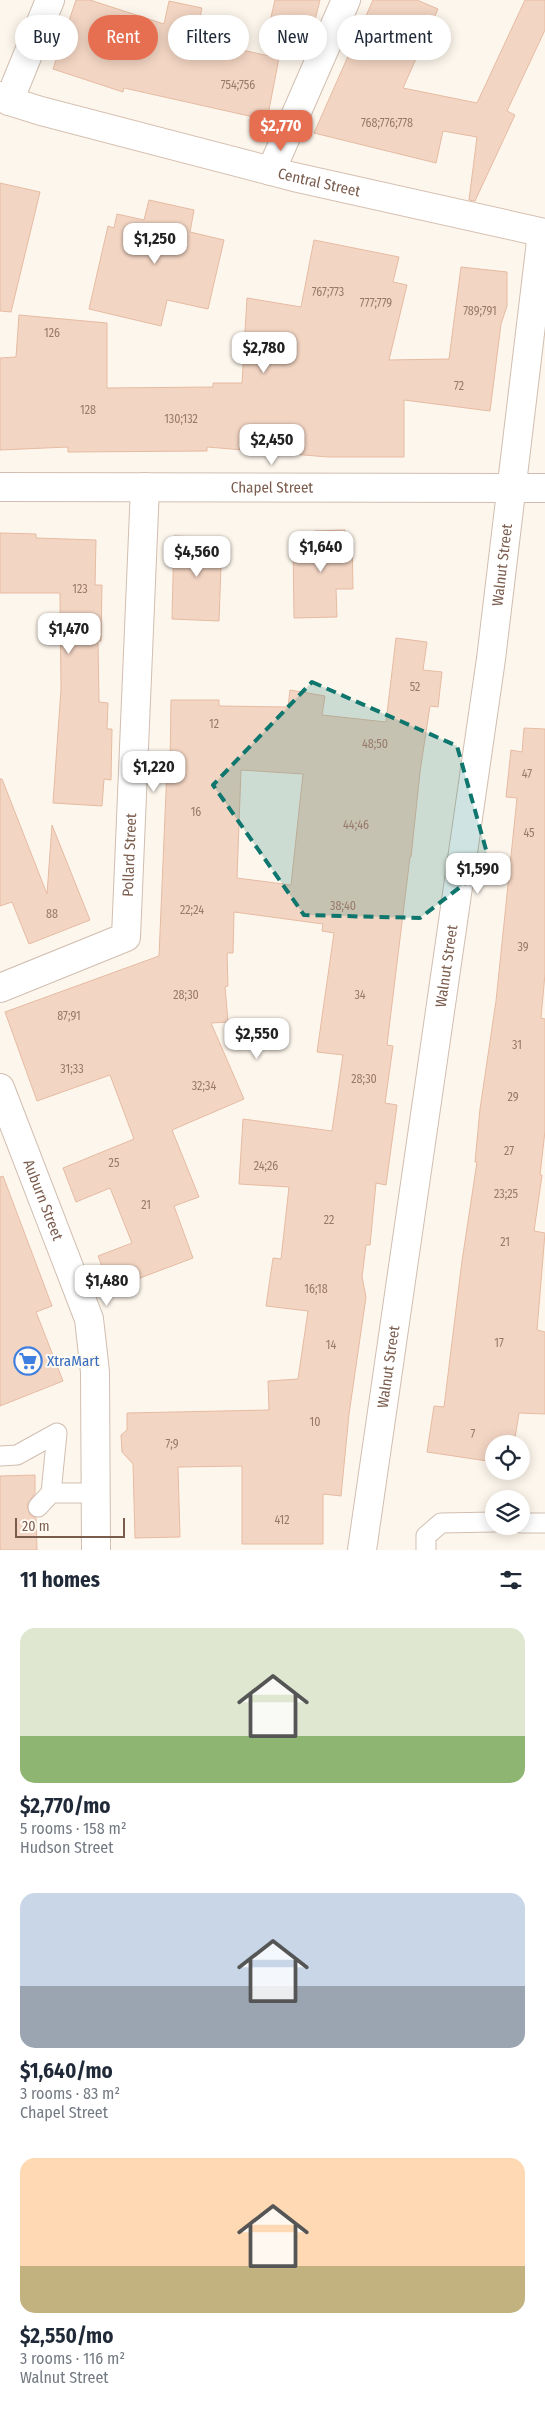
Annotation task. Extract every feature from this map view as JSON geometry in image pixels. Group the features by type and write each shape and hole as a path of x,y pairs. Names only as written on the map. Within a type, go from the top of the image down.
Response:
{"street":[{"path":"3,100 50,0"},
{"path":"271,171 346,0"},
{"name":"Central Street","path":"3,100 271,171 544,233"},
{"name":"Walnut Street","path":"362,1550 491,659 544,233"},
{"name":"Chapel Street","path":"0,487 545,488"},
{"name":"Pollard Street","path":"1,985 126,937 145,487"},
{"name":"Auburn Street","path":"0,1088 89,1319 95,1372 96,1550"}],"lane":[{"path":"0,1456 17,1455 57,1433 51,1493 38,1507"},
{"path":"51,1493 96,1493"},
{"path":"426,1550 426,1536 441,1523 485,1522"},
{"path":"530,1523 545,1523"}],"highlighted area":[{"path":"312,682 457,746 490,864 420,918 304,915 213,785"}],"building":[{"path":"76,0 90,0 136,15 88,15 88,60 158,60 158,22 164,24 169,1 202,8 200,15 168,15 168,60 249,60 249,52 259,54 259,60 279,60 267,120 124,88 123,92 53,69 56,60 78,60 78,15 71,15"},
{"path":"275,0 320,0 316,15 272,15"},
{"path":"373,0 417,0 438,9 435,15 366,15"},
{"path":"525,0 545,0 545,30 507,111 515,115 475,201 469,200 477,137 443,131 436,163 314,133 346,60 415,60 403,88 477,103"},
{"path":"0,183 40,192 11,312 0,311"},
{"path":"149,200 194,210 190,232 224,240 208,309 167,300 161,326 89,309 108,226 114,228 117,214 144,220"},
{"path":"314,240 399,257 393,282 407,285 389,360 449,359 461,267 507,272 507,306 501,324 490,411 404,400 404,457 328,457 207,447 207,451 68,452 68,447 0,450 0,358 16,357 19,315 107,323 107,388 213,387 213,383 242,383 247,298 301,307"},
{"path":"345,530 346,536 352,536 353,589 336,589 337,617 294,618 293,538 314,537 314,531"},
{"path":"0,533 36,534 36,538 96,540 95,585 102,585 101,641 98,641 99,702 108,703 107,729 112,729 111,780 104,779 102,806 53,803 61,689 60,593 0,593"},
{"path":"174,536 222,538 219,621 172,619"},
{"path":"396,638 427,642 423,670 442,672 438,707 430,706 420,772 387,1045 393,1046 385,1103 397,1105 386,1185 376,1183 370,1245 366,1245 362,1277 366,1297 349,1414 341,1496 323,1494 323,1544 242,1544 242,1466 178,1467 180,1537 135,1538 133,1464 122,1452 121,1435 127,1430 127,1413 269,1410 268,1381 298,1379 308,1311 266,1306 273,1258 281,1259 289,1187 239,1184 243,1119 332,1131 343,1055 317,1052 334,933 322,931 323,924 234,912 233,953 227,953 228,986 225,987 228,1022 211,1023 244,1099 172,1130 199,1197 174,1206 193,1258 111,1289 98,1256 132,1243 110,1188 76,1202 63,1168 134,1139 110,1075 37,1101 5,1012 159,956 167,769 170,769 171,700 219,700 219,706 288,707 290,690 325,696 322,715 386,722","holes":["241,770 303,774 291,885 237,878"]},
{"path":"524,728 545,729 545,974 541,1018 545,1019 545,1131 540,1175 542,1175 534,1231 545,1233 537,1330 545,1332 545,1414 519,1413 515,1435 485,1435 485,1461 427,1452 434,1406 444,1407 462,1261 477,1162 475,1162 480,1109 496,1001 517,798 506,797 511,750 522,752"},
{"path":"0,779 2,779 47,894 52,825 90,920 29,944 12,902 0,906"},
{"path":"3,1176 52,1306 36,1312 63,1381 0,1406 0,1177"},
{"path":"35,1475 35,1493 27,1505 30,1515 36,1518 37,1550 0,1550 0,1476"}],"place":[{"name":"XtraMart","path":"28,1361"}]}
